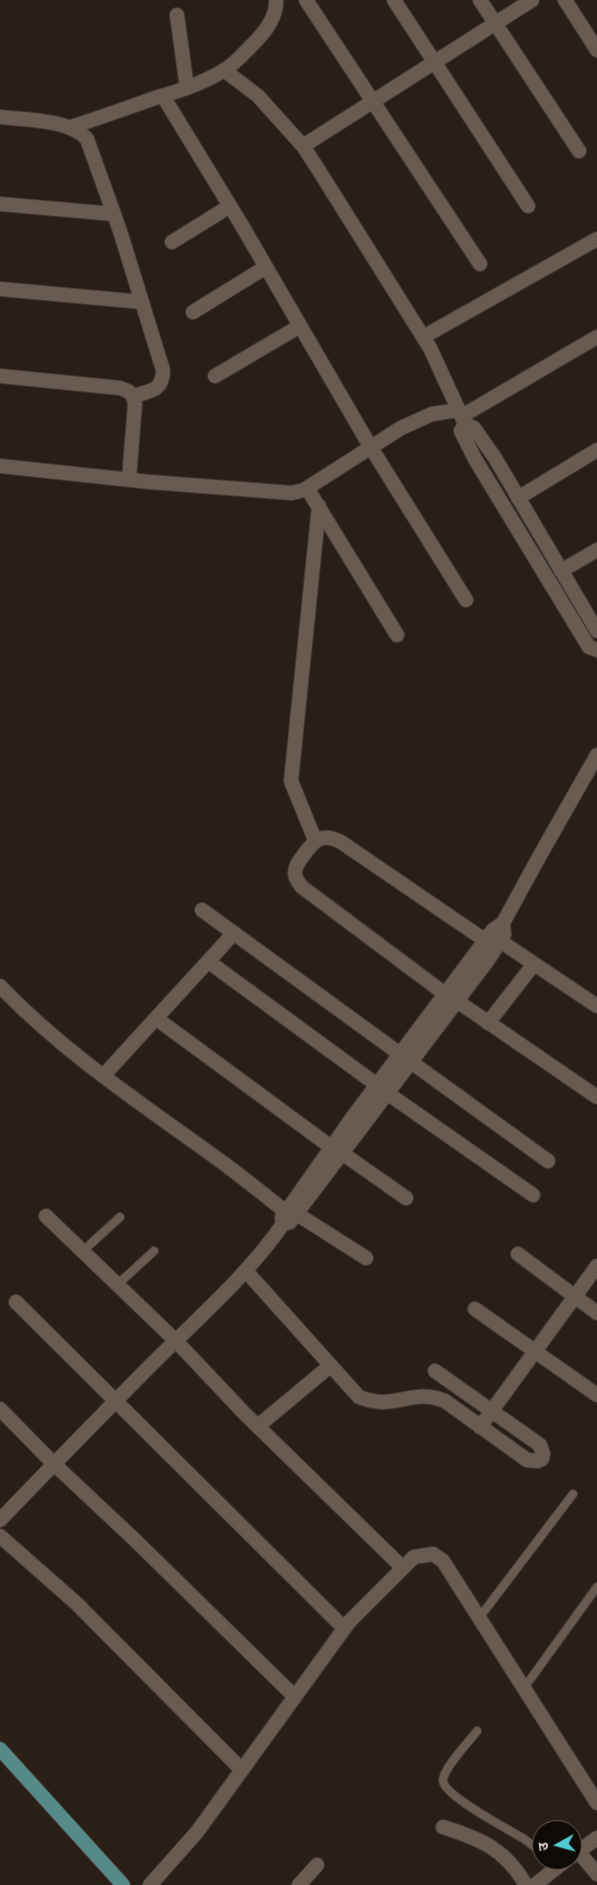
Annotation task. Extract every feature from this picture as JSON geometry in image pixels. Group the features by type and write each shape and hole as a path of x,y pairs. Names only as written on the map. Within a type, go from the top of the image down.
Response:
{"main road":[{"path":"0,1749 123,1885"}],"street":[{"path":"71,127 187,88 224,70 238,60 264,33 274,12 276,0"},
{"path":"306,0 480,264"},
{"path":"394,0 528,206"},
{"path":"480,0 579,151"},
{"path":"303,146 532,0"},
{"path":"565,0 597,50"},
{"path":"177,15 187,88"},
{"path":"224,70 258,96 303,146 423,337 447,381 462,417 474,428 597,631"},
{"path":"163,96 230,206 370,446 466,600"},
{"path":"0,117 71,127 79,131 87,139 114,214 161,360 163,377 156,388 133,396"},
{"path":"0,204 114,214"},
{"path":"172,242 230,206"},
{"path":"423,337 597,239"},
{"path":"193,312 266,267"},
{"path":"0,289 142,302"},
{"path":"215,376 300,326"},
{"path":"0,466 286,493 297,492 308,488 370,446 419,418 439,412 462,417 597,337"},
{"path":"0,376 120,388 128,391 133,396 135,415 129,479"},
{"path":"462,417 461,431 475,459 588,647 597,650"},
{"path":"518,498 597,450"},
{"path":"308,488 397,634"},
{"path":"316,840 291,780 319,506"},
{"path":"561,571 597,550"},
{"path":"451,997 493,930 503,923 597,755"},
{"path":"486,941 349,846 334,838 316,840 295,869 295,875 302,887 451,997 597,1097"},
{"path":"202,910 548,1161"},
{"path":"0,1520 262,1254 336,1150 451,997 500,941 504,935 503,923"},
{"path":"103,1076 234,933"},
{"path":"500,941 597,1006"},
{"path":"209,962 382,1089 533,1195"},
{"path":"488,1023 534,964"},
{"path":"0,986 43,1028 103,1076 228,1166 289,1217 366,1258"},
{"path":"157,1019 336,1150 406,1198"},
{"path":"46,1216 176,1341 258,1426 402,1567"},
{"path":"518,1254 597,1313"},
{"path":"480,1427 597,1266"},
{"path":"246,1271 360,1397 383,1402 418,1396 445,1401 527,1460 538,1461 542,1459 543,1454 540,1445 435,1371"},
{"path":"16,1302 344,1628"},
{"path":"476,1309 597,1394"},
{"path":"258,1426 330,1366"},
{"path":"0,1409 54,1464 136,1540 295,1697"},
{"path":"0,1536 76,1603 242,1770"},
{"path":"150,1885 197,1832 344,1628 402,1567 414,1557 420,1555 433,1554 440,1558 597,1804"},
{"path":"443,1827 479,1839 497,1850 510,1861 526,1885"},
{"path":"582,1848 597,1838"},
{"path":"582,1860 597,1874"},
{"path":"299,1885 317,1865"},
{"path":"535,1885 547,1870"}],"lane":[{"path":"83,1251 120,1217"},
{"path":"117,1284 154,1251"},
{"path":"479,1618 573,1494"},
{"path":"524,1688 597,1587"},
{"path":"477,1731 445,1772 443,1783 447,1790 476,1811 532,1844"}]}
